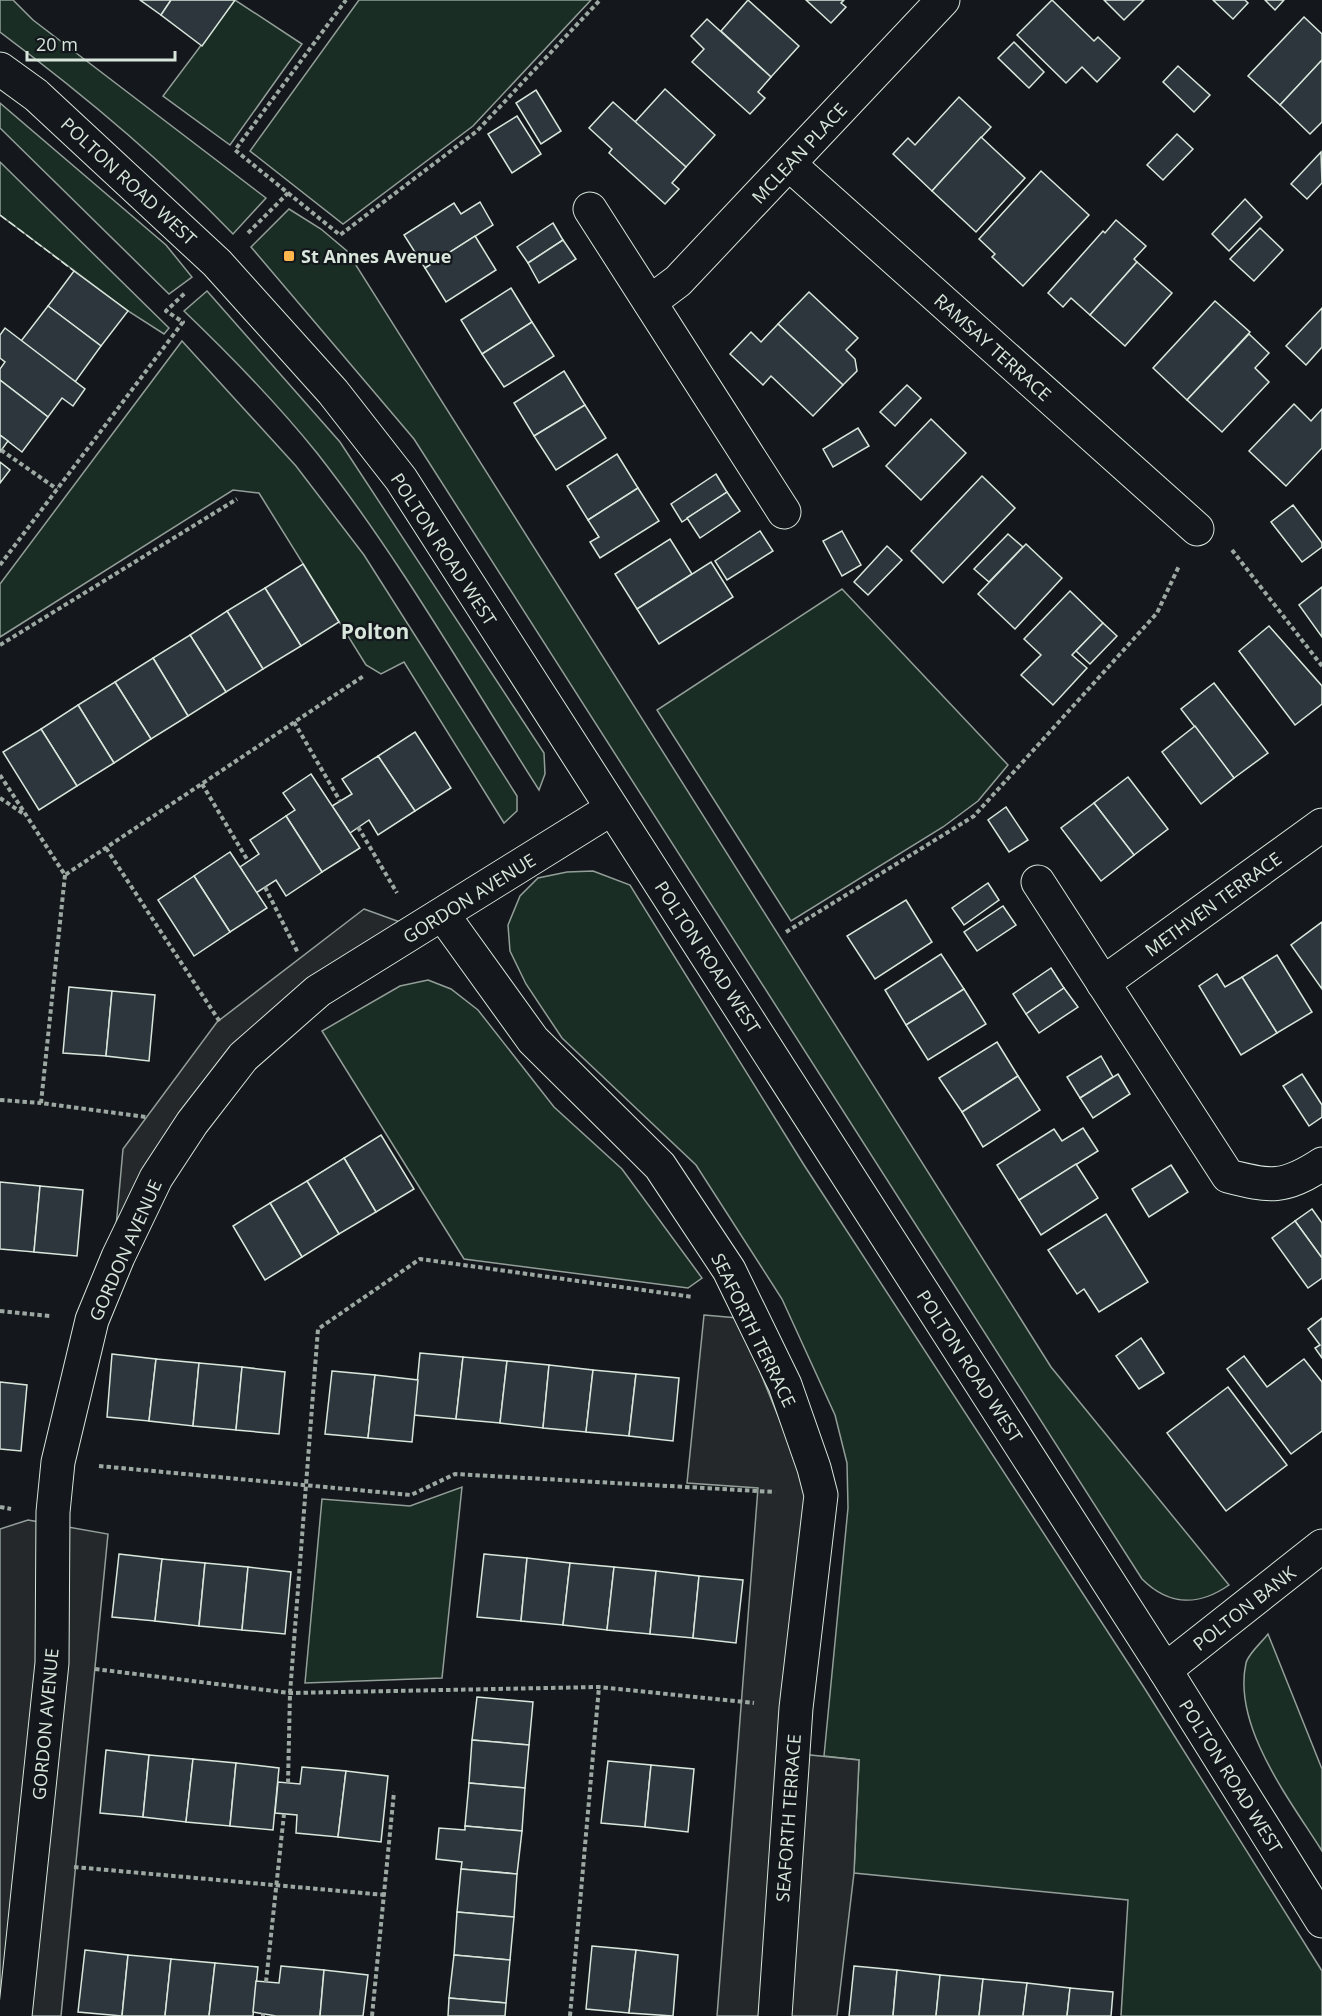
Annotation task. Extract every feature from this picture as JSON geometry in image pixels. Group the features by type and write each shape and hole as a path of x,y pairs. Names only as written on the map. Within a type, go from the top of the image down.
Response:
{"street":[{"name":"MCLEAN PLACE","path":"650,302 678,281 943,0"},
{"name":"POLTON ROAD WEST","path":"0,69 36,95 217,263 333,392 401,480 1165,1670 1322,1921"},
{"name":"RAMSAY TERRACE","path":"789,164 1197,529"},
{"path":"591,209 784,512"},
{"name":"GORDON AVENUE","path":"15,2016 52,1663 53,1512 58,1462 92,1320 118,1257 156,1178 192,1123 243,1058 318,991 611,809"},
{"name":"METHVEN TERRACE","path":"1103,983 1322,825"},
{"path":"1038,882 1228,1176 1268,1186 1304,1175 1322,1164"},
{"name":"SEAFORTH TERRACE","path":"431,922 533,1040 660,1166 729,1270 785,1385 821,1495 796,1708 774,2016"},
{"name":"POLTON BANK","path":"1165,1670 1322,1546"}],"path":[{"path":"346,0 235,150 340,235 477,130 600,0"},
{"path":"0,565 183,322 166,311 288,193"},
{"path":"1,450 57,489"},
{"path":"0,645 237,499"},
{"path":"786,932 974,816 1157,613 1197,529 1230,547 1322,666"},
{"path":"65,875 365,675"},
{"path":"294,723 340,801"},
{"path":"0,775 65,875 41,1103"},
{"path":"202,784 248,861"},
{"path":"0,798 27,816"},
{"path":"358,827 431,922"},
{"path":"106,848 243,1058"},
{"path":"265,888 318,991"},
{"path":"0,1100 41,1103 192,1123"},
{"path":"288,1783 290,1693 318,1329 420,1259 693,1297 729,1270"},
{"path":"58,1462 411,1495 454,1474 821,1495"},
{"path":"52,1663 290,1693 599,1687 796,1708"},
{"path":"570,2016 599,1687"},
{"path":"372,2016 394,1792"},
{"path":"266,1982 284,1814"},
{"path":"32,1863 384,1894"}],"green space":[{"path":"0,0 13,0 33,20 266,198 233,234 121,128 0,32"},
{"path":"235,0 302,44 230,145 163,96"},
{"path":"359,0 591,0 473,126 343,224 250,151"},
{"path":"0,103 166,245 192,277 169,294 0,128"},
{"path":"0,162 169,328 164,334 128,311 0,215"},
{"path":"289,209 321,229 347,251 1051,1367 1229,1585 1207,1597 1184,1600 1163,1594 1142,1579 414,439 251,247"},
{"path":"207,291 340,442 544,753 545,774 539,790 405,576 347,493 286,416 184,311"},
{"path":"182,341 296,466 364,555 517,796 517,811 504,823 404,662 381,674 366,665 259,493 233,490 0,637 0,584"},
{"path":"842,589 1008,765 978,801 943,827 791,921 657,710"},
{"path":"593,871 630,885 804,1165 1145,1689 1322,1971 1322,2016 1121,2016 1128,1900 854,1873 859,1760 824,1756 848,1508 847,1463 835,1415 782,1299 696,1165 562,1038 526,984 510,951 508,925 520,896 538,878 567,872"},
{"path":"428,980 451,989 478,1010 554,1107 622,1169 702,1278 688,1288 464,1259 322,1031 400,986"},
{"path":"462,1487 442,1678 305,1683 322,1499 410,1506"},
{"path":"1268,1634 1322,1769 1322,1851 1267,1762 1255,1737 1247,1712 1244,1687 1247,1659"}],"shaded area":[{"path":"364,909 411,926 270,1024 116,1227 123,1149 217,1022"},
{"path":"704,1315 738,1318 810,1494 791,1753 859,1760 854,1873 837,2016 717,2016 758,1488 687,1483"},
{"path":"28,1520 108,1534 61,2016 0,2016 0,1529"}],"building":[{"path":"140,0 171,0 161,15"},
{"path":"171,0 235,0 202,46 161,15"},
{"path":"748,0 799,46 771,77 721,31"},
{"path":"806,0 844,0 841,3 846,7 831,23"},
{"path":"1052,0 1094,41 1098,37 1120,58 1097,82 1082,67 1066,83 1017,35"},
{"path":"1104,0 1144,0 1124,20"},
{"path":"1213,0 1245,0 1248,3 1233,19"},
{"path":"1265,0 1284,0 1275,10"},
{"path":"1304,17 1322,34 1322,60 1280,105 1248,76"},
{"path":"707,19 771,77 758,92 765,98 750,114 692,62 704,49 691,36"},
{"path":"1014,42 1044,72 1029,88 998,58"},
{"path":"1322,60 1322,122 1310,134 1280,105"},
{"path":"1178,66 1210,95 1194,112 1163,82"},
{"path":"665,89 715,135 686,167 635,122"},
{"path":"536,90 561,131 541,144 516,103"},
{"path":"959,97 991,127 932,191 893,154 908,138 915,145"},
{"path":"613,102 686,167 672,183 679,189 665,204 609,153 612,149 589,128"},
{"path":"517,116 541,154 512,173 488,134"},
{"path":"1177,134 1193,149 1163,180 1147,165"},
{"path":"981,137 1025,178 976,232 932,191"},
{"path":"1321,152 1322,183 1307,199 1291,184"},
{"path":"1041,171 1089,215 1023,286 992,257 995,254 979,239"},
{"path":"1245,199 1262,217 1229,251 1212,234"},
{"path":"480,202 493,225 425,268 404,235 454,203 461,214"},
{"path":"1116,220 1146,246 1134,259 1137,262 1090,315 1071,298 1063,307 1048,293 1103,231 1105,233"},
{"path":"553,223 563,240 528,263 517,247"},
{"path":"1260,228 1283,250 1254,281 1230,259"},
{"path":"475,236 496,270 446,302 425,268"},
{"path":"563,240 576,259 539,283 528,263"},
{"path":"1137,262 1172,293 1125,346 1090,315"},
{"path":"74,271 128,311 101,346 48,306"},
{"path":"511,288 532,322 482,354 461,320"},
{"path":"809,292 858,338 846,350 855,359 857,371 843,385 778,324"},
{"path":"1215,301 1250,332 1187,400 1153,368"},
{"path":"48,306 101,346 75,382 21,341"},
{"path":"1322,308 1322,347 1306,365 1286,346"},
{"path":"532,322 554,356 504,387 482,354"},
{"path":"778,324 843,385 813,416 771,376 763,385 730,354 751,332 761,342"},
{"path":"5,328 85,389 73,406 62,398 48,417 0,380 0,369 5,362 0,358 0,335"},
{"path":"1249,334 1269,353 1255,368 1269,382 1222,432 1187,400"},
{"path":"564,371 585,405 534,436 514,403"},
{"path":"0,380 48,417 22,452 0,435"},
{"path":"907,385 921,398 895,426 880,412"},
{"path":"1294,404 1311,421 1322,409 1322,448 1286,486 1249,451"},
{"path":"585,405 606,438 556,470 534,436"},
{"path":"931,419 966,453 921,500 886,466"},
{"path":"858,428 869,446 833,467 823,449"},
{"path":"0,435 8,441 0,452"},
{"path":"617,454 638,488 588,520 567,486"},
{"path":"0,462 10,470 0,483"},
{"path":"716,474 727,492 682,522 671,504"},
{"path":"982,476 1015,508 943,583 911,551"},
{"path":"638,488 659,521 600,558 590,542 599,537 588,520"},
{"path":"727,492 740,511 700,538 687,518"},
{"path":"1293,505 1322,543 1322,547 1302,562 1271,522"},
{"path":"760,531 773,551 727,580 715,561"},
{"path":"842,531 861,565 842,576 823,541"},
{"path":"1008,534 1023,547 989,582 974,569"},
{"path":"670,539 692,574 637,609 615,574"},
{"path":"1026,544 1062,578 1015,629 978,594"},
{"path":"887,546 902,560 868,595 854,582"},
{"path":"711,562 733,597 659,644 637,609"},
{"path":"303,564 339,622 301,646 265,588"},
{"path":"1322,587 1322,637 1299,605"},
{"path":"265,588 301,646 263,669 227,611"},
{"path":"1070,591 1103,623 1072,655 1087,668 1053,705 1021,675 1041,655 1024,639"},
{"path":"227,611 263,669 226,692 190,635"},
{"path":"1103,623 1117,636 1090,664 1076,651"},
{"path":"1269,626 1322,686 1322,704 1295,725 1239,651"},
{"path":"190,635 226,692 188,716 153,658"},
{"path":"153,658 188,716 151,739 115,682"},
{"path":"115,682 151,739 114,763 78,705"},
{"path":"1214,683 1268,753 1234,778 1181,709"},
{"path":"78,705 114,763 77,786 41,729"},
{"path":"1195,726 1234,778 1201,804 1162,752"},
{"path":"41,729 77,786 39,810 3,752"},
{"path":"415,732 451,788 415,811 378,756"},
{"path":"378,756 415,811 378,835 369,820 350,833 332,806 352,794 342,779"},
{"path":"311,774 360,848 322,872 286,816 295,810 283,793"},
{"path":"1128,777 1168,829 1134,855 1094,803"},
{"path":"1094,803 1134,855 1101,881 1061,828"},
{"path":"1006,807 1028,840 1009,852 988,820"},
{"path":"286,816 322,872 286,896 276,880 256,893 240,867 259,854 250,840"},
{"path":"230,852 267,908 230,932 194,876"},
{"path":"194,876 230,932 194,956 158,900"},
{"path":"988,883 999,900 964,925 952,908"},
{"path":"906,900 932,942 875,979 847,936"},
{"path":"1003,906 1016,925 977,951 964,932"},
{"path":"1322,922 1322,989 1291,945"},
{"path":"941,954 964,989 906,1025 885,990"},
{"path":"1277,955 1312,1012 1277,1033 1242,977"},
{"path":"1051,968 1064,988 1026,1014 1013,994"},
{"path":"1217,974 1225,987 1242,977 1277,1033 1241,1055 1199,986"},
{"path":"69,987 112,991 106,1056 63,1053"},
{"path":"1064,988 1078,1007 1039,1033 1026,1014"},
{"path":"964,989 986,1024 928,1060 906,1025"},
{"path":"112,991 155,995 149,1061 106,1056"},
{"path":"997,1042 1018,1076 962,1112 939,1078"},
{"path":"1101,1056 1113,1077 1080,1098 1067,1077"},
{"path":"1118,1074 1130,1094 1093,1118 1080,1098"},
{"path":"1302,1074 1322,1105 1322,1117 1309,1126 1283,1086"},
{"path":"1018,1076 1040,1110 983,1147 962,1112"},
{"path":"1083,1128 1098,1151 1019,1200 997,1165 1054,1129 1062,1141"},
{"path":"381,1135 414,1189 376,1212 344,1158"},
{"path":"344,1158 376,1212 339,1234 307,1181"},
{"path":"1076,1164 1098,1198 1041,1235 1019,1200"},
{"path":"1171,1165 1188,1192 1149,1217 1132,1189"},
{"path":"307,1181 339,1234 302,1257 270,1203"},
{"path":"0,1182 40,1186 34,1252 0,1249"},
{"path":"40,1186 83,1190 77,1256 34,1252"},
{"path":"270,1203 302,1257 265,1280 233,1226"},
{"path":"1312,1209 1322,1223 1322,1258 1295,1221"},
{"path":"1106,1214 1148,1282 1099,1312 1084,1289 1077,1294 1048,1250"},
{"path":"1295,1221 1322,1258 1322,1278 1308,1288 1272,1238"},
{"path":"1322,1318 1322,1358 1315,1348 1320,1345 1308,1329"},
{"path":"1141,1338 1164,1373 1139,1389 1116,1356"},
{"path":"420,1353 463,1357 456,1419 414,1415"},
{"path":"112,1354 156,1359 149,1421 107,1417"},
{"path":"1244,1356 1267,1387 1304,1359 1322,1382 1322,1431 1291,1454 1227,1369"},
{"path":"463,1357 507,1361 500,1423 456,1419"},
{"path":"156,1359 199,1363 193,1426 149,1421"},
{"path":"507,1361 549,1365 543,1428 500,1423"},
{"path":"199,1363 242,1367 236,1430 193,1426"},
{"path":"549,1365 593,1370 586,1432 543,1428"},
{"path":"242,1367 285,1372 279,1434 236,1430"},
{"path":"593,1370 636,1374 629,1436 586,1432"},
{"path":"332,1371 375,1375 368,1438 325,1434"},
{"path":"636,1374 679,1378 673,1441 629,1436"},
{"path":"375,1375 418,1380 412,1442 368,1438"},
{"path":"0,1382 27,1385 21,1451 0,1449"},
{"path":"1228,1387 1287,1465 1226,1511 1167,1433"},
{"path":"119,1554 162,1559 155,1621 112,1617"},
{"path":"484,1554 527,1558 521,1621 477,1617"},
{"path":"527,1558 570,1563 563,1625 521,1621"},
{"path":"162,1559 205,1563 199,1626 155,1621"},
{"path":"205,1563 248,1567 242,1630 199,1626"},
{"path":"570,1563 614,1567 607,1630 563,1625"},
{"path":"248,1567 291,1572 285,1634 242,1630"},
{"path":"614,1567 656,1571 650,1634 607,1630"},
{"path":"656,1571 699,1576 693,1638 650,1634"},
{"path":"699,1576 743,1580 736,1643 693,1638"},
{"path":"477,1697 533,1702 529,1745 472,1740"},
{"path":"472,1740 529,1745 525,1788 469,1783"},
{"path":"106,1750 149,1755 143,1817 100,1813"},
{"path":"149,1755 193,1759 186,1822 143,1817"},
{"path":"193,1759 236,1763 230,1826 186,1822"},
{"path":"608,1761 651,1765 645,1827 601,1823"},
{"path":"236,1763 279,1768 273,1830 230,1826"},
{"path":"651,1765 694,1769 688,1832 645,1827"},
{"path":"302,1767 346,1771 338,1837 296,1833 297,1815 275,1813 278,1782 300,1784"},
{"path":"346,1771 388,1776 381,1842 338,1837"},
{"path":"469,1783 525,1788 522,1831 465,1826"},
{"path":"465,1826 522,1831 517,1874 461,1869 462,1862 436,1859 439,1828 465,1830"},
{"path":"461,1869 517,1874 514,1917 457,1912"},
{"path":"457,1912 514,1917 510,1960 454,1955"},
{"path":"592,1946 636,1950 629,2013 586,2009"},
{"path":"85,1950 128,1955 122,2016 78,2012"},
{"path":"636,1950 678,1955 673,2016 629,2013"},
{"path":"128,1955 171,1959 165,2016 122,2016"},
{"path":"454,1955 510,1960 506,2003 449,1998"},
{"path":"171,1959 215,1963 209,2016 165,2016"},
{"path":"215,1963 258,1967 253,2016 209,2016"},
{"path":"281,1966 324,1970 320,2016 276,2016 253,2012 256,1981 279,1983"},
{"path":"854,1966 897,1970 893,2016 849,2016"},
{"path":"324,1970 368,1975 363,2016 320,2016"},
{"path":"897,1970 940,1975 936,2016 893,2016"},
{"path":"940,1975 983,1979 979,2016 936,2016"},
{"path":"983,1979 1027,1983 1023,2016 979,2016"},
{"path":"1027,1983 1070,1988 1067,2016 1023,2016"},
{"path":"1070,1988 1113,1992 1111,2016 1067,2016"},
{"path":"449,1998 506,2003 505,2016 448,2016"}],"fence":[{"path":"0,215 74,271"}],"place":[{"name":"St Annes Avenue","path":"289,256"}],"district":[{"name":"Polton","path":"375,631"}]}
